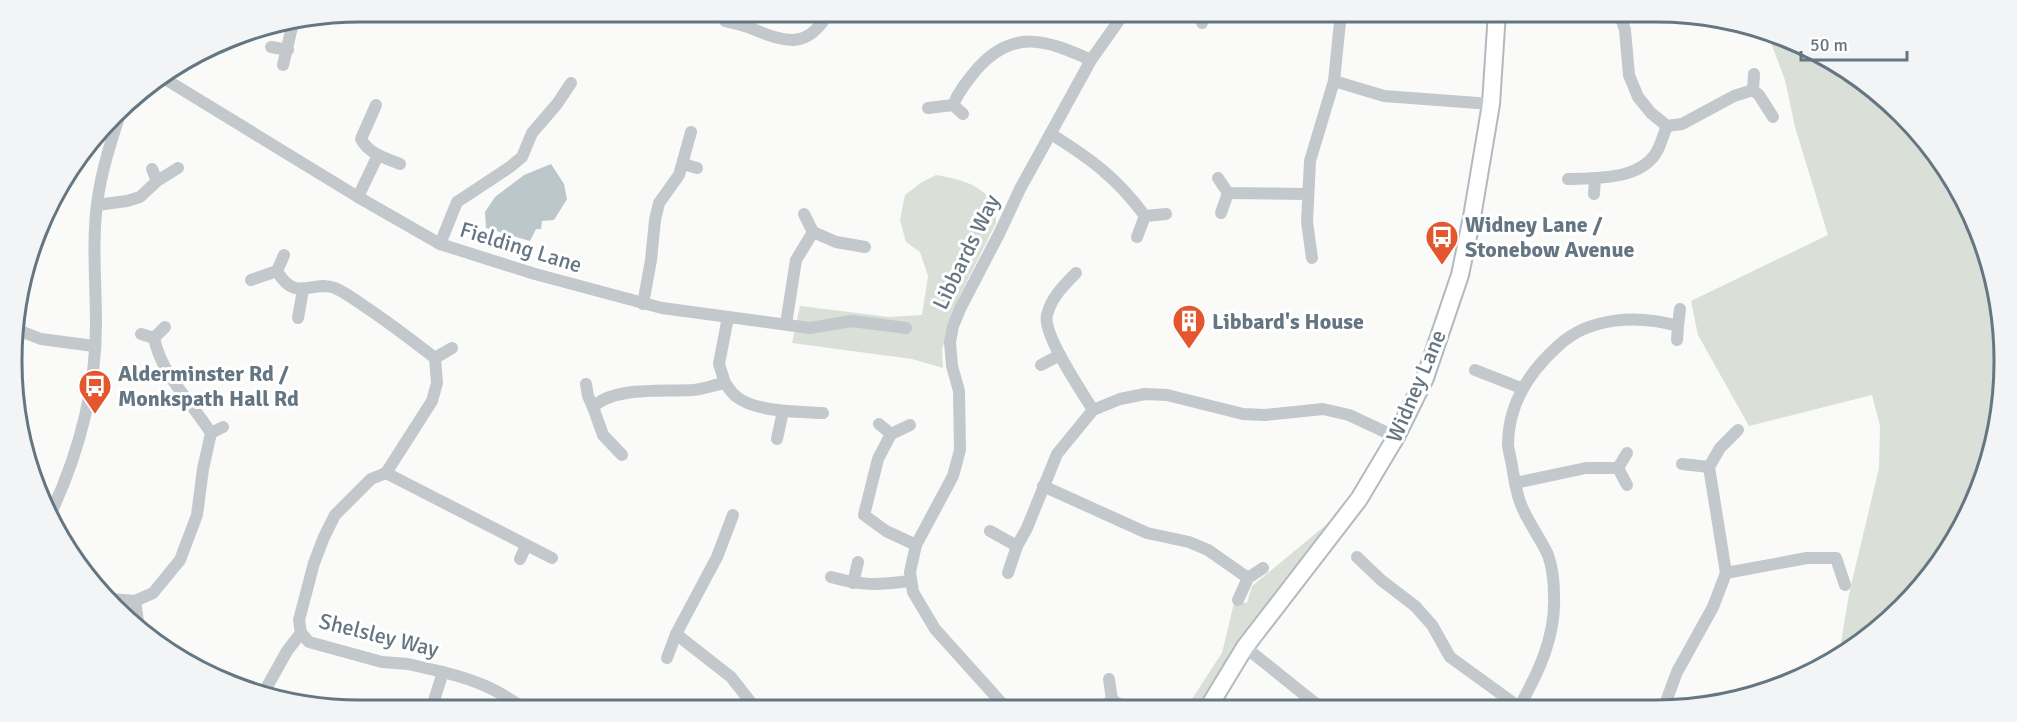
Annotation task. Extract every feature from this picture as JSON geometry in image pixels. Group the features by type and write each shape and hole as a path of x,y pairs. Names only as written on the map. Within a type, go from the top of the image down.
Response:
{"street":[{"path":"730,22 784,40 795,41 811,35 824,22"},
{"path":"745,26 746,22"},
{"name":"Libbards Way","path":"910,581 916,546 953,476 960,450 959,391 952,366 950,342 953,326 1020,189 1091,60 1118,22"},
{"path":"1312,258 1307,222 1310,161 1334,81 1340,22"},
{"name":"Widney Lane","path":"1213,700 1245,646 1359,499 1396,437 1425,378 1460,275 1472,217 1491,104 1496,22"},
{"path":"1622,22 1625,30 1629,75 1638,97 1651,113 1667,126 1682,124 1734,96 1753,90"},
{"path":"283,65 292,30"},
{"path":"953,105 966,82 985,60 995,51 1011,44 1038,42 1058,45 1091,60"},
{"path":"270,47 288,50"},
{"path":"1753,90 1754,74"},
{"path":"1334,81 1384,96 1491,104"},
{"name":"Fielding Lane","path":"170,82 358,197 440,244 535,274 643,304 810,328 852,321 906,328"},
{"path":"440,244 457,202 522,157 532,132 557,104 571,83"},
{"path":"1753,90 1760,95 1773,117"},
{"path":"376,105 361,139 365,147 378,156 400,164"},
{"path":"928,108 953,105 963,114"},
{"path":"1568,179 1615,176 1636,170 1656,154 1667,126"},
{"path":"54,505 78,447 89,396 94,346 97,205 106,157 115,130"},
{"path":"643,304 659,203 679,175 691,132"},
{"path":"1051,134 1082,153 1112,176 1145,216"},
{"path":"358,197 378,156"},
{"path":"683,164 697,168"},
{"path":"97,205 127,201 140,196 155,175 178,168"},
{"path":"1218,178 1228,194"},
{"path":"1594,178 1594,194"},
{"path":"1228,194 1307,194"},
{"path":"1221,213 1228,194"},
{"path":"804,214 813,232 836,243 865,247"},
{"path":"1145,216 1166,214"},
{"path":"1137,237 1145,216"},
{"path":"786,324 796,260 813,232"},
{"path":"251,280 277,271 284,255"},
{"path":"277,271 281,278 293,288 303,290 333,287 400,330 435,358 452,348"},
{"path":"1076,273 1060,290 1047,315 1046,323 1060,355 1093,410"},
{"path":"298,318 303,290"},
{"path":"1677,340 1680,309"},
{"path":"728,317 719,364 724,382 738,398 762,407 783,411 823,413"},
{"path":"1523,700 1539,670 1550,637 1555,597 1548,557 1521,506 1508,444 1513,412 1521,388 1543,359 1563,341 1587,329 1606,322 1632,319 1656,320 1678,326"},
{"path":"154,338 165,327"},
{"path":"24,332 41,339 94,346"},
{"path":"141,334 154,338"},
{"path":"122,600 135,601 153,593 180,560 197,515 211,433 198,412 171,379 158,354 154,338"},
{"path":"1041,365 1060,355"},
{"name":"Shelsley Way","path":"434,700 443,672 408,664 382,662 309,642 300,633 299,620 314,563 335,515 371,479 386,472 432,401 437,382 435,358"},
{"path":"1474,370 1521,388"},
{"path":"593,408 601,400 629,393 695,390 724,382"},
{"path":"586,384 588,396 603,435 622,455"},
{"path":"1008,573 1017,546 1027,528 1057,454 1093,410 1120,399 1145,394 1167,395 1243,414 1265,416 1323,409 1349,415 1396,437"},
{"path":"777,439 783,411"},
{"path":"879,424 891,434"},
{"path":"909,425 891,434 878,459 864,515 886,531 916,546"},
{"path":"211,433 223,427"},
{"path":"1667,700 1677,672 1713,607 1726,573 1709,467 1719,448 1738,430"},
{"path":"1618,468 1627,453"},
{"path":"1682,464 1709,467"},
{"path":"1515,483 1586,468 1618,468"},
{"path":"1618,468 1627,485"},
{"path":"386,472 552,558"},
{"path":"1043,486 1147,533 1189,542 1208,550 1248,578"},
{"path":"667,658 676,634 717,558 733,515"},
{"path":"990,531 1017,546"},
{"path":"520,559 526,546"},
{"path":"1357,557 1381,580 1415,606 1432,625 1450,657 1509,700"},
{"path":"1726,573 1807,558 1836,558 1845,585"},
{"path":"853,583 858,562"},
{"path":"1238,600 1248,578 1263,568"},
{"path":"831,577 873,585 910,581 913,592 936,629 999,700"},
{"path":"135,601 137,614"},
{"path":"267,686 300,633"},
{"path":"676,634 731,677 749,700"},
{"path":"1245,646 1311,700"},
{"path":"443,672 477,681 512,700"},
{"path":"1109,679 1112,700"}],"shaded area":[{"path":"1771,42 1806,57 1862,92 1895,122 1925,155 1960,211 1969,231 1983,273 1992,317 1994,383 1992,405 1977,470 1960,511 1925,567 1910,584 1862,630 1841,644 1849,594 1879,468 1880,426 1872,395 1749,426 1698,335 1691,301 1828,235 1795,127 1785,80"},
{"path":"551,164 564,184 567,199 554,220 542,221 541,229 536,229 530,241 486,228 485,212 495,197 524,175"},
{"path":"936,175 968,183 985,194 995,211 996,223 960,295 942,349 943,368 912,359 792,343 800,306 889,317 922,315 928,276 920,252 906,242 900,220 905,195"},
{"path":"1338,515 1210,700 1191,700 1222,653 1234,603 1247,603 1252,586"}],"place":[{"name":"Widney Lane / Stonebow Avenue","path":"1442,266"},
{"name":"Libbard's House","path":"1189,350"},
{"name":"Alderminster Rd / Monkspath Hall Rd","path":"95,415"}]}
